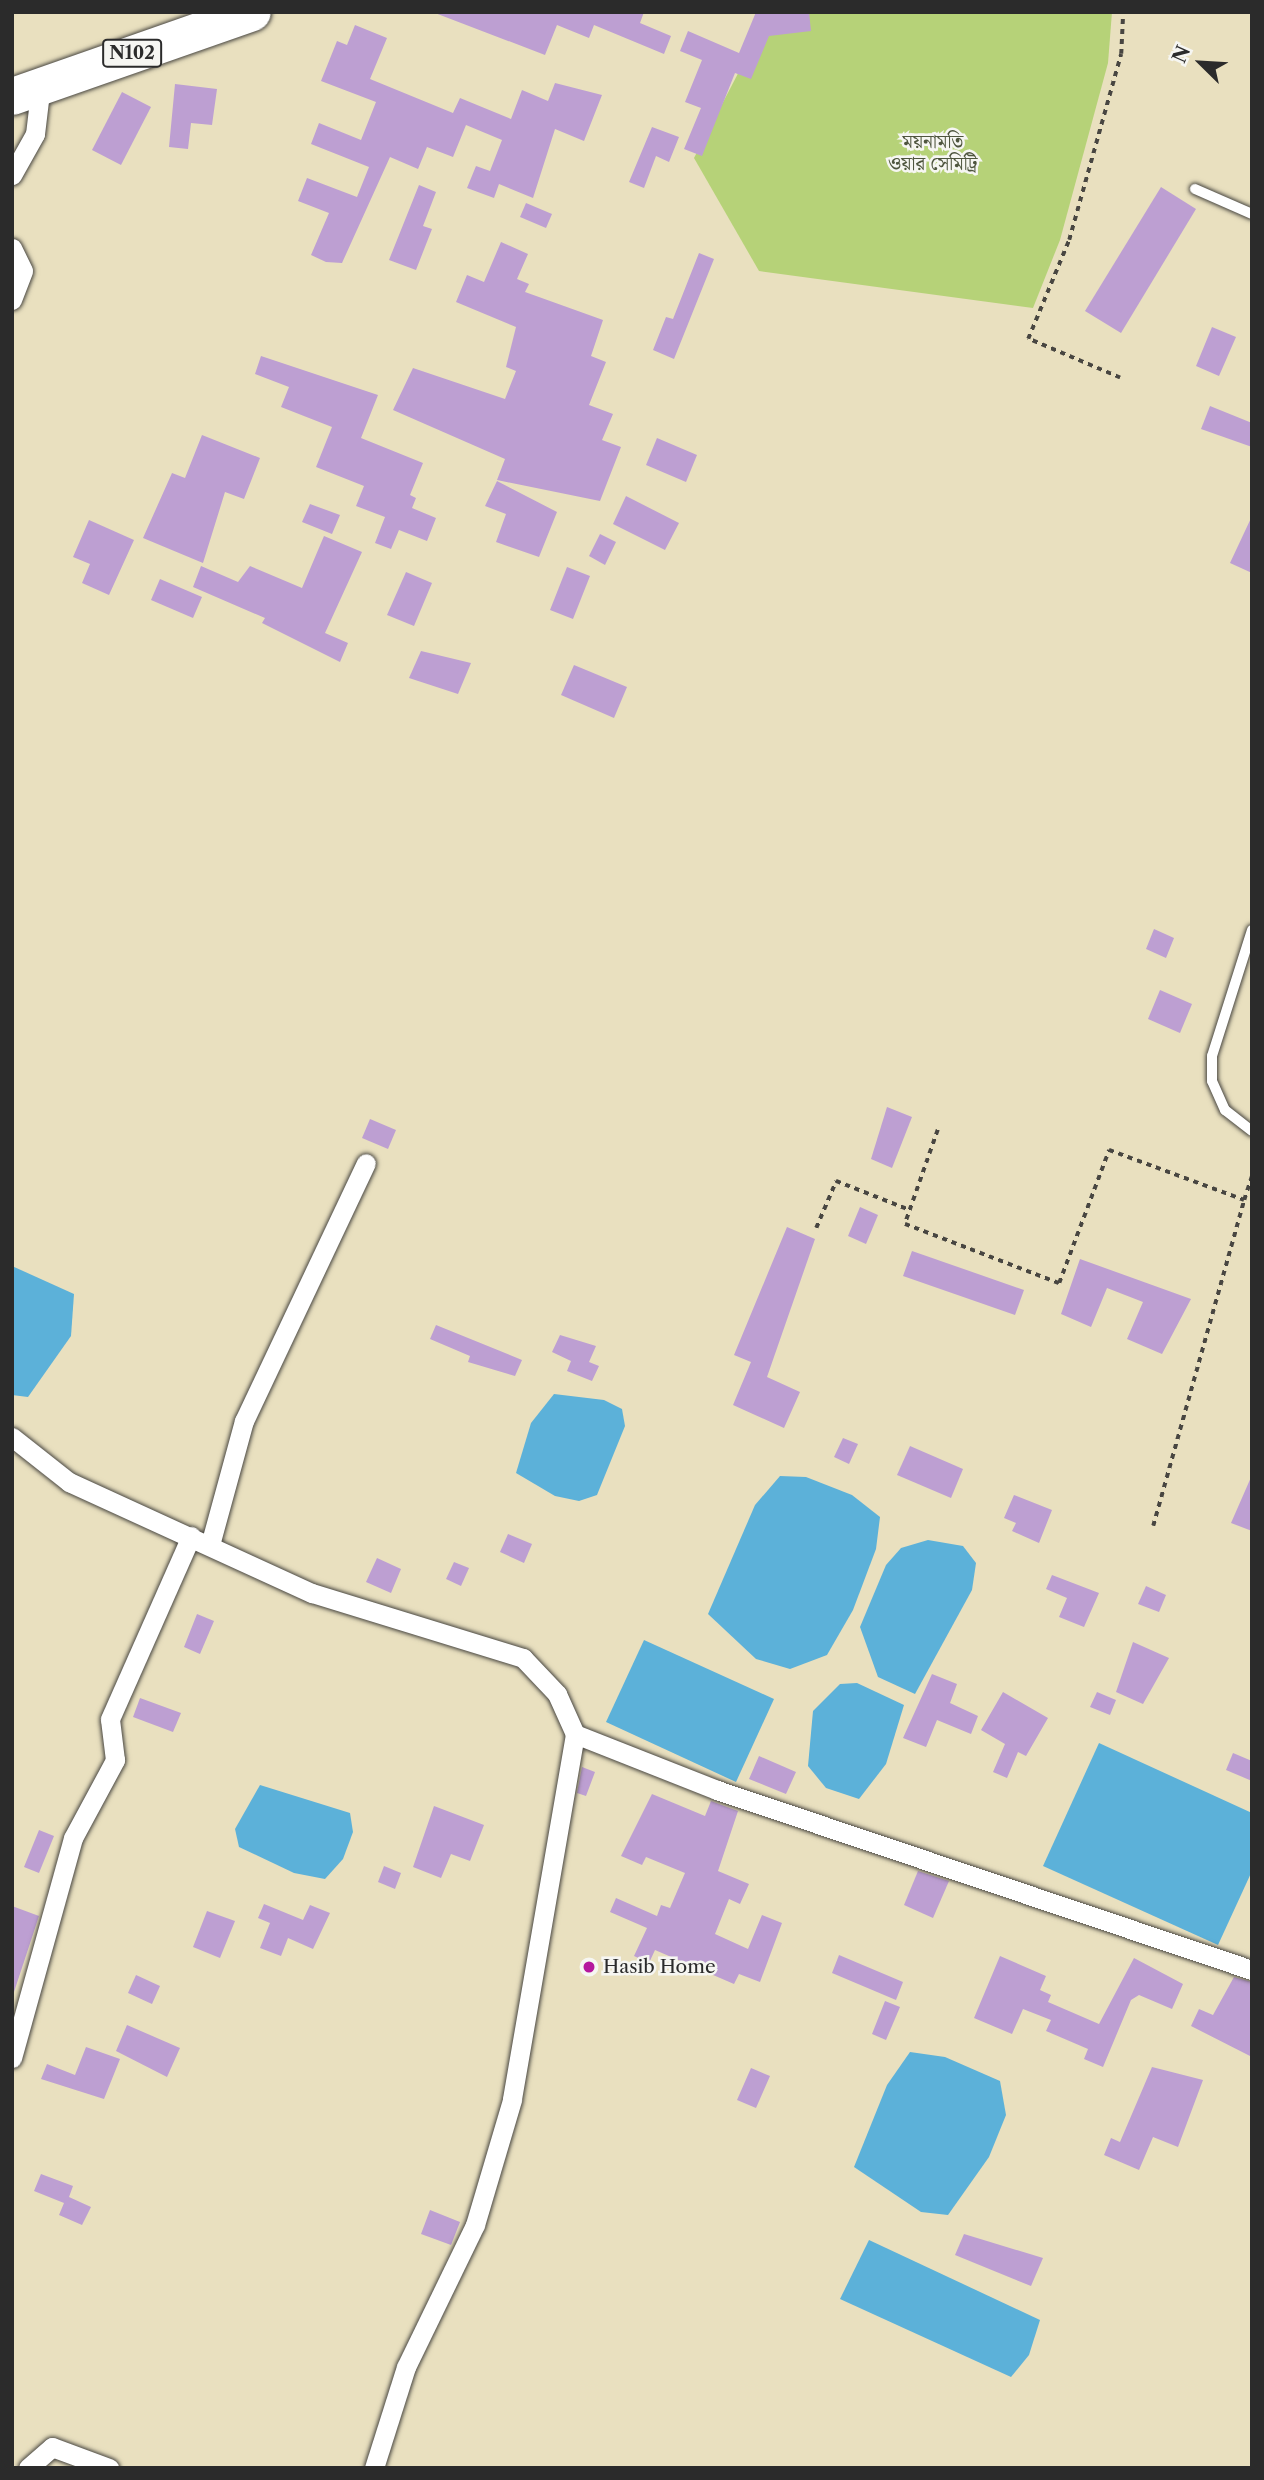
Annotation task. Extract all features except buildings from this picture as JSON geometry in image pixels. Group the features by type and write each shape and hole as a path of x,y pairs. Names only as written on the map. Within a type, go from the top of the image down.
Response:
{"highway":[{"name":"N102","path":"27,90 252,12"}],"street":[{"path":"12,175 35,134 27,90"},
{"path":"12,248 23,271 12,300"},
{"path":"210,1545 244,1421 366,1163"},
{"path":"12,1437 69,1482 312,1593 523,1658 557,1693 575,1734 512,2100 475,2225 406,2367 374,2468"},
{"path":"12,2058 73,1838 115,1760 110,1719 191,1536"},
{"path":"575,1734 717,1790 1252,1970"},
{"path":"28,2468 52,2447 109,2468"}],"lane":[{"path":"1195,189 1252,214"},
{"path":"1252,930 1212,1056 1212,1081 1226,1110 1252,1131"}],"path":[{"path":"1120,377 1028,339 1069,240 1121,54 1123,12"},
{"path":"938,1130 905,1224 1059,1283 1110,1150 1244,1200"},
{"path":"1153,1526 1252,1175"},
{"path":"816,1228 836,1181 910,1210"}],"green space":[{"name":"ময়নামতি ওয়ার সেমিট্রি","path":"770,12 1112,12 1108,63 1060,240 1033,308 759,271 694,158"}],"water":[{"path":"12,1266 74,1294 71,1336 28,1397 12,1395"},
{"path":"554,1394 604,1400 622,1409 625,1426 597,1495 579,1501 555,1496 516,1473 531,1423"},
{"path":"780,1476 806,1477 852,1495 880,1517 876,1549 853,1610 827,1655 790,1669 756,1659 708,1614 755,1505"},
{"path":"928,1540 963,1546 976,1563 972,1590 915,1694 878,1677 860,1627 886,1565 901,1548"},
{"path":"644,1640 774,1699 736,1782 606,1722"},
{"path":"857,1683 904,1705 886,1764 859,1799 826,1788 808,1766 813,1711 840,1684"},
{"path":"1099,1743 1252,1813 1252,1871 1218,1945 1043,1866"},
{"path":"260,1785 350,1813 353,1832 343,1859 325,1879 294,1873 239,1847 235,1829"},
{"path":"910,2052 945,2057 1000,2081 1006,2115 989,2157 948,2215 921,2212 854,2167 887,2085"},
{"path":"869,2240 1040,2320 1029,2355 1011,2377 840,2299"}],"place":[{"name":"Hasib Home","path":"589,1967"}]}
